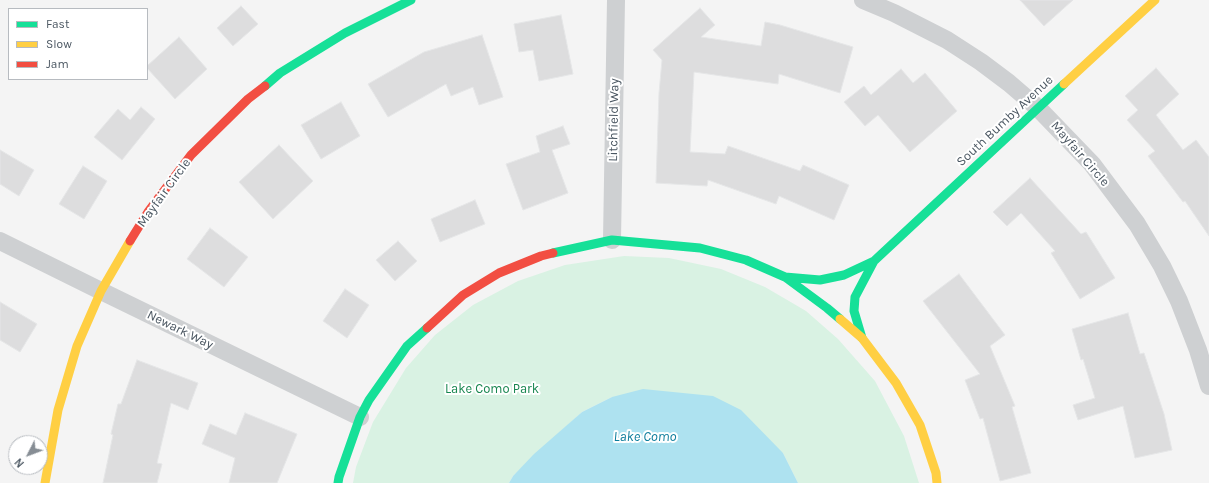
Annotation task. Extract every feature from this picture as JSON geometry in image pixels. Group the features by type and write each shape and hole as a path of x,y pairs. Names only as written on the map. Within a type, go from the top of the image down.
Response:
{"street":[{"name":"Mayfair Circle","path":"45,483 58,410 77,346 101,291 148,212 191,155 248,99 280,73 345,32 411,0"},
{"name":"Litchfield Way","path":"612,240 616,0"},
{"name":"Mayfair Circle","path":"863,0 894,13 947,40 992,70 1038,108 1092,164 1137,224 1162,266 1179,301 1198,350 1209,386"},
{"name":"South Bumby Avenue","path":"862,338 854,312 855,297 874,261 1155,0"},
{"path":"338,483 360,417 369,400 407,346 463,295 499,273 541,256 612,240 700,248 746,260 785,277 862,338 896,383 920,425 936,473 937,483"},
{"name":"Newark Way","path":"0,241 360,417"},
{"name":"South Bumby Avenue","path":"785,277 820,280 844,275 874,261"}],"green space":[{"name":"Lake Como Park","path":"624,256 669,258 721,269 765,287 806,311 838,339 875,381 904,436 919,483 798,483 783,453 612,397 582,412 513,476 509,483 353,483 356,467 373,422 406,368 435,335 473,305 518,281 565,265"}],"water":[{"name":"Lake Como","path":"643,389 713,396 741,410 783,453 798,483 509,483 513,476 534,454 582,412 612,397"}],"building":[{"path":"1020,0 1073,0 1044,26"},
{"path":"241,6 258,24 233,46 217,28"},
{"path":"700,8 715,25 701,37 761,46 765,22 780,25 853,47 840,93 779,74 778,84 694,72 690,152 725,154 728,146 800,171 803,165 849,185 834,220 779,196 776,204 708,180 707,186 656,183 659,93 662,60 653,50"},
{"path":"561,15 573,74 539,81 533,50 519,52 514,24"},
{"path":"482,35 503,97 479,105 473,87 451,96 446,84 388,117 368,84 424,52"},
{"path":"179,37 207,69 175,99 148,69 148,65"},
{"path":"1156,68 1179,94 1156,115 1183,150 1196,140 1209,157 1209,236 1185,201 1183,202 1148,156 1155,151 1127,120 1138,110 1125,96"},
{"path":"901,69 913,83 925,73 957,111 910,152 878,115 865,126 844,102 864,86 871,95"},
{"path":"341,102 360,136 321,159 301,125"},
{"path":"141,107 155,119 122,160 94,137 118,109 130,120"},
{"path":"563,126 570,144 552,150 568,193 523,210 506,164 540,152 536,136"},
{"path":"279,145 313,181 273,219 239,182"},
{"path":"0,150 34,170 19,196 0,184"},
{"path":"83,166 107,181 84,219 59,204"},
{"path":"1030,178 1081,234 1086,232 1115,278 1080,299 1051,253 1055,251 1021,213 1007,226 993,212"},
{"path":"475,200 485,224 440,242 431,219"},
{"path":"210,228 248,257 224,287 187,259"},
{"path":"398,241 417,261 395,281 376,260"},
{"path":"959,274 1005,335 990,346 1015,406 1012,407 1031,473 1000,481 983,418 980,419 965,380 980,374 923,301"},
{"path":"345,289 369,305 347,338 323,321"},
{"path":"0,302 37,324 20,352 0,340"},
{"path":"1128,313 1140,354 1144,353 1164,414 1172,450 1135,458 1123,406 1078,420 1073,405 1095,398 1083,359 1081,360 1072,329"},
{"path":"137,360 198,383 188,410 171,403 157,463 162,464 157,483 103,483 113,435 111,434 118,404 121,404"},
{"path":"245,413 297,434 277,483 229,483 235,458 202,444 210,424 236,435"}],"traffic: fast":[{"path":"265,86 280,73 345,33 411,0"},
{"path":"785,277 820,280 844,275 874,261 1064,84"},
{"path":"553,253 612,240 700,248 746,260 785,277 840,319"},
{"path":"862,338 854,311 855,297 874,261"},
{"path":"338,483 360,417 369,400 407,346 427,328"}],"traffic: slow":[{"path":"1064,84 1155,0"},
{"path":"45,483 58,410 77,346 101,291 130,241"},
{"path":"840,319 862,338 896,383 920,425 936,473 937,483"}],"traffic: jam":[{"path":"130,241 148,212 191,155 248,99 265,86"},
{"path":"427,328 463,295 499,273 541,256 553,253"}]}
